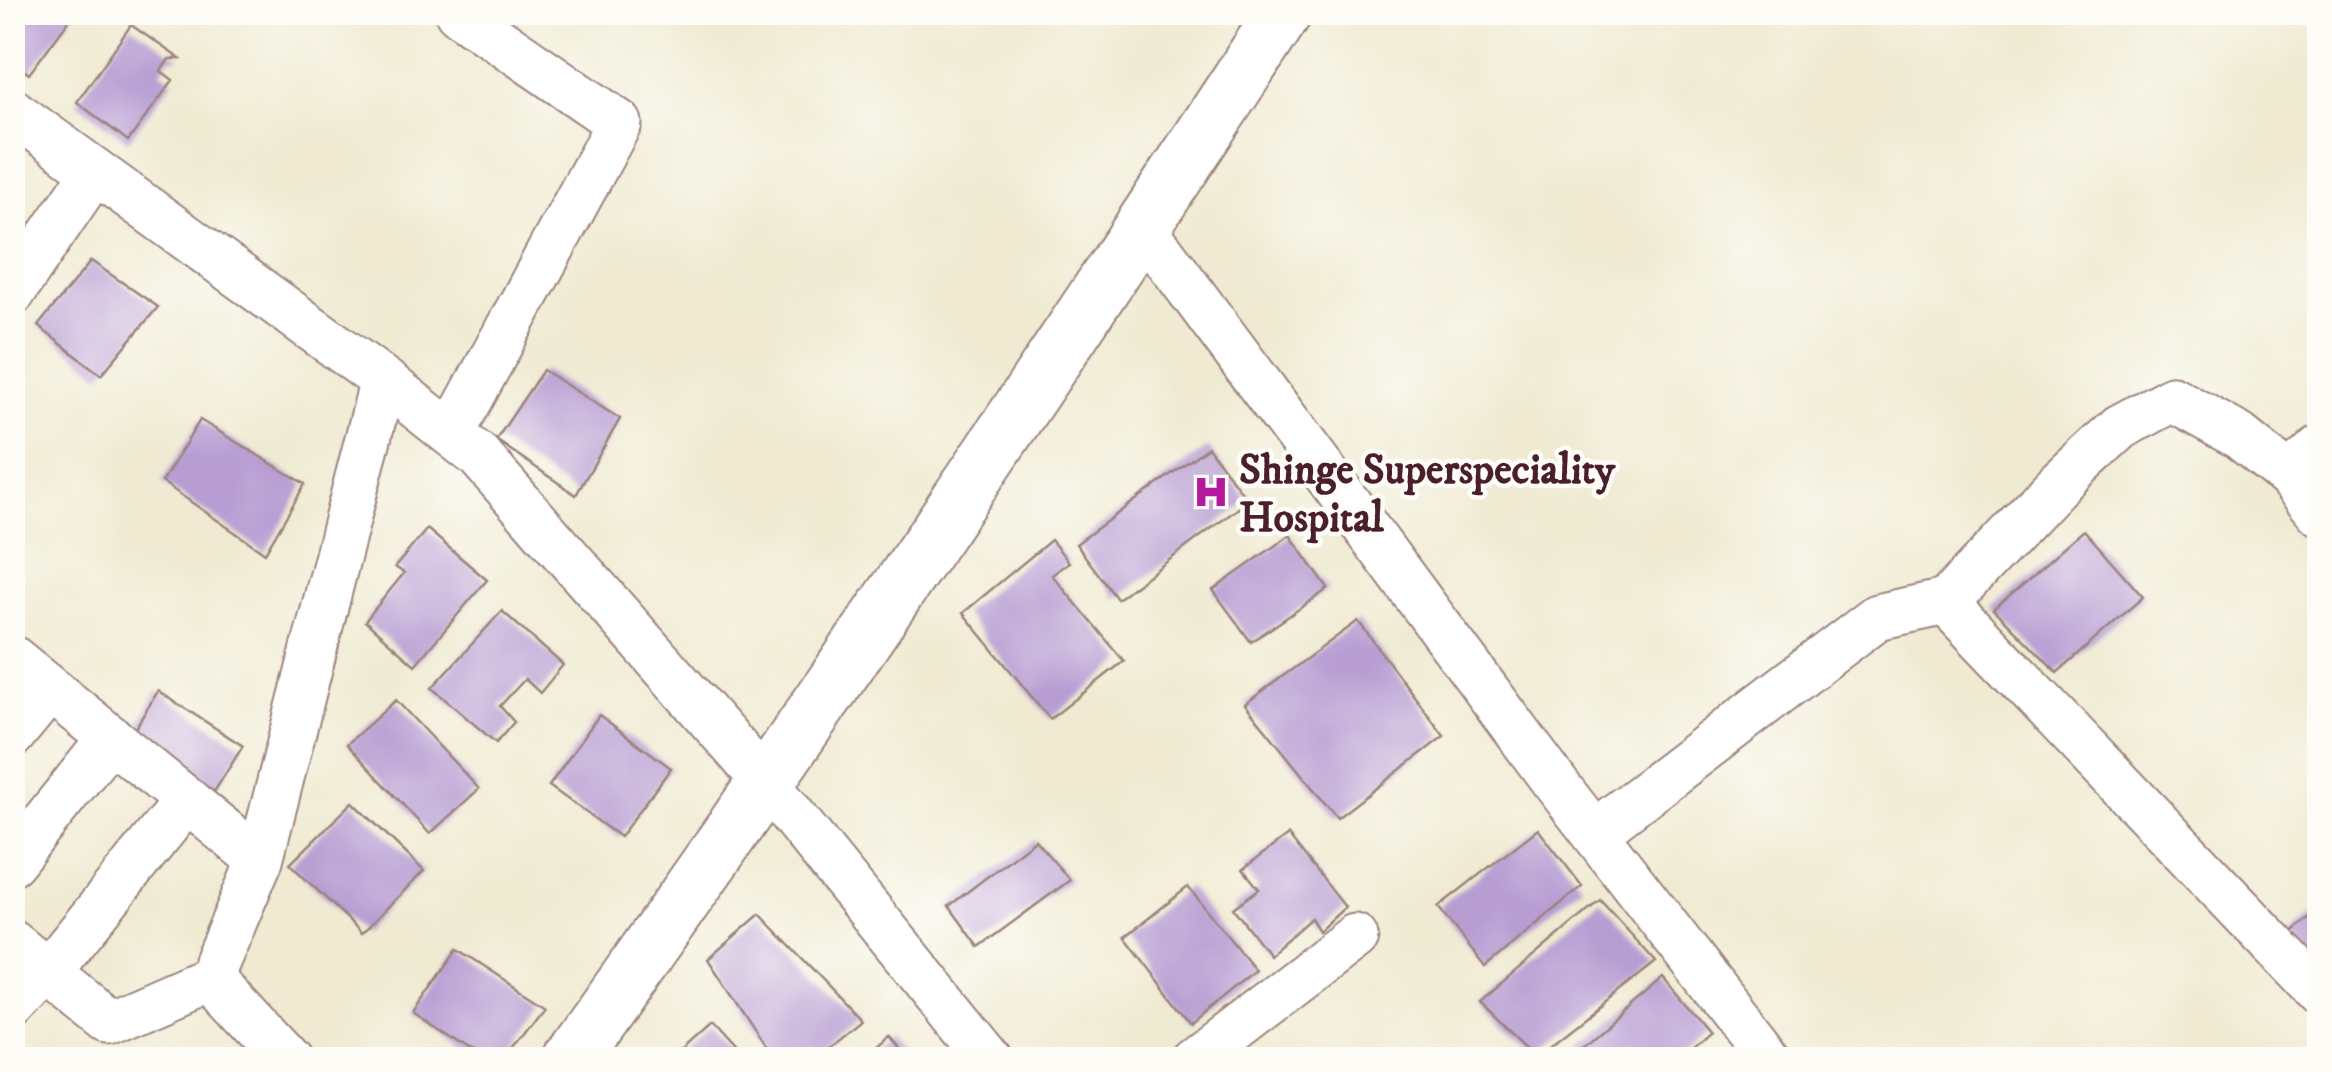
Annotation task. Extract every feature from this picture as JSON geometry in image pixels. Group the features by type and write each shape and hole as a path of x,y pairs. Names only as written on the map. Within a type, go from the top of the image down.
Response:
{"street":[{"path":"452,433 619,123 458,12"},
{"path":"570,1060 767,784 1284,12"},
{"path":"12,110 384,380 492,470 767,784 991,1060"},
{"path":"12,293 96,171"},
{"path":"1143,227 1594,833 1770,1060"},
{"path":"12,943 110,1022 210,978 260,860 384,380"},
{"path":"1594,833 1877,617 1946,602 2056,486 2120,426 2172,399 2240,436 2304,462 2320,513"},
{"path":"1946,602 2320,993"},
{"path":"12,658 260,860"},
{"path":"12,735 50,689"},
{"path":"12,862 111,738"},
{"path":"12,1010 48,972 187,800"},
{"path":"1194,1060 1355,937"},
{"path":"210,978 286,1060"}],"building":[{"path":"30,12 75,12 29,74 12,61 12,36"},
{"path":"131,25 180,59 169,59 161,71 173,80 128,141 77,102"},
{"path":"91,261 158,307 101,375 38,326"},
{"path":"543,370 620,419 576,495 496,440"},
{"path":"200,420 305,484 265,553 162,482"},
{"path":"1208,447 1248,501 1117,599 1076,544"},
{"path":"427,529 487,580 415,665 365,621 404,573 395,567"},
{"path":"2084,530 2143,597 2057,673 1994,609"},
{"path":"1290,535 1328,589 1251,642 1213,590"},
{"path":"1051,540 1069,562 1052,575 1124,661 1050,719 963,613"},
{"path":"502,611 563,665 540,693 525,679 500,706 514,722 496,743 432,688"},
{"path":"1358,621 1444,736 1337,818 1245,704"},
{"path":"158,691 243,746 214,792 131,735"},
{"path":"396,700 479,789 430,834 347,744"},
{"path":"599,715 671,768 620,837 549,786"},
{"path":"353,802 424,871 362,933 290,864"},
{"path":"1538,829 1582,886 1485,967 1438,907"},
{"path":"1288,835 1345,907 1319,931 1311,918 1269,955 1233,908 1259,889 1243,869"},
{"path":"1035,840 1070,880 979,947 949,906"},
{"path":"1188,887 1255,970 1191,1023 1125,937"},
{"path":"1600,900 1656,962 1536,1056 1480,1002"},
{"path":"2320,908 2320,951 2312,958 2289,935"},
{"path":"760,914 861,1020 812,1060 774,1060 708,959"},
{"path":"458,949 545,1006 504,1060 482,1060 413,1013"},
{"path":"1663,978 1708,1032 1677,1060 1566,1060"},
{"path":"710,1026 741,1060 672,1060"},
{"path":"889,1037 909,1060 862,1060"}],"place":[{"name":"Shinge Superspeciality Hospital","path":"1211,492"}]}
